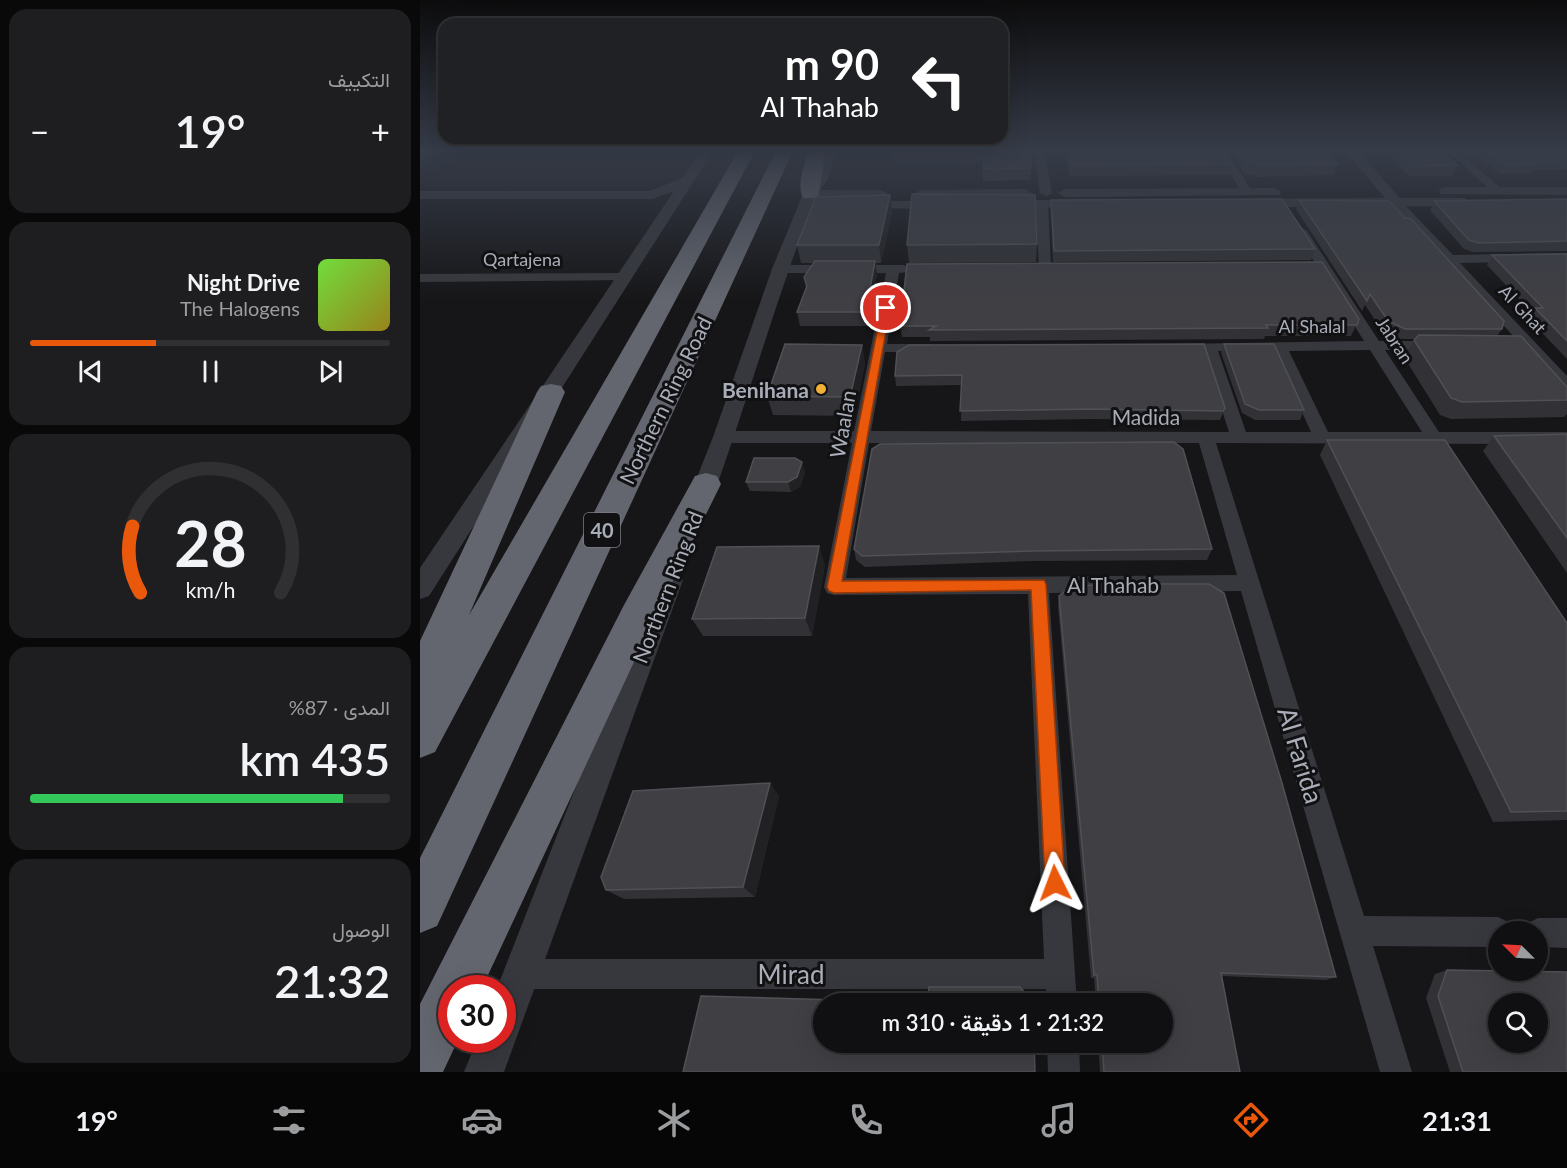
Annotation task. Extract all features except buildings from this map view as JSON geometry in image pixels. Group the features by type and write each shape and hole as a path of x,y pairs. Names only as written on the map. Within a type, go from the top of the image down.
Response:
{"highway":[{"path":"420,738 719,201"},
{"name":"Northern Ring Road","path":"420,909 761,201"},
{"path":"420,683 551,392"},
{"path":"461,975 638,616 706,484"},
{"path":"420,1060 438,1024"}],"street":[{"path":"420,206 577,201"},
{"path":"616,201 653,207 659,222"},
{"path":"420,589 674,201"},
{"name":"Northern Ring Rd","path":"516,987 724,436 780,269 808,201"},
{"path":"1044,201 1045,268"},
{"path":"1165,201 1283,203 1299,201"},
{"path":"1362,201 1377,203 1564,201"},
{"path":"1426,201 1444,202"},
{"name":"Jabran","path":"1283,203 1318,266 1376,346 1434,438"},
{"name":"Al Ghat","path":"1397,203 1567,385"},
{"path":"1450,259 1567,257"},
{"name":"Waalan","path":"834,587 863,438 892,268"},
{"path":"780,269 916,268"},
{"name":"Qartajena","path":"420,278 624,276"},
{"name":"Al Shalal","path":"1162,347 1447,345"},
{"path":"1506,345 1529,345"},
{"path":"1279,346 1322,438"},
{"path":"1209,347 1240,438"},
{"path":"879,348 949,348"},
{"name":"Madida","path":"724,436 1206,439 1567,438"},
{"name":"Al Farida","path":"1206,439 1396,1072"},
{"name":"Al Thahab","path":"834,587 1248,583"},
{"path":"1038,584 1061,989"},
{"path":"1353,931 1488,932"},
{"path":"1548,933 1567,933"},
{"name":"Mirad","path":"521,974 1061,989"},
{"path":"484,1072 492,1053"},
{"path":"1063,1053 1064,1072"}],"place":[{"name":"Benihana","path":"821,389"}],"route":[{"path":"886,308 834,587 1038,584 1055,883"}]}
